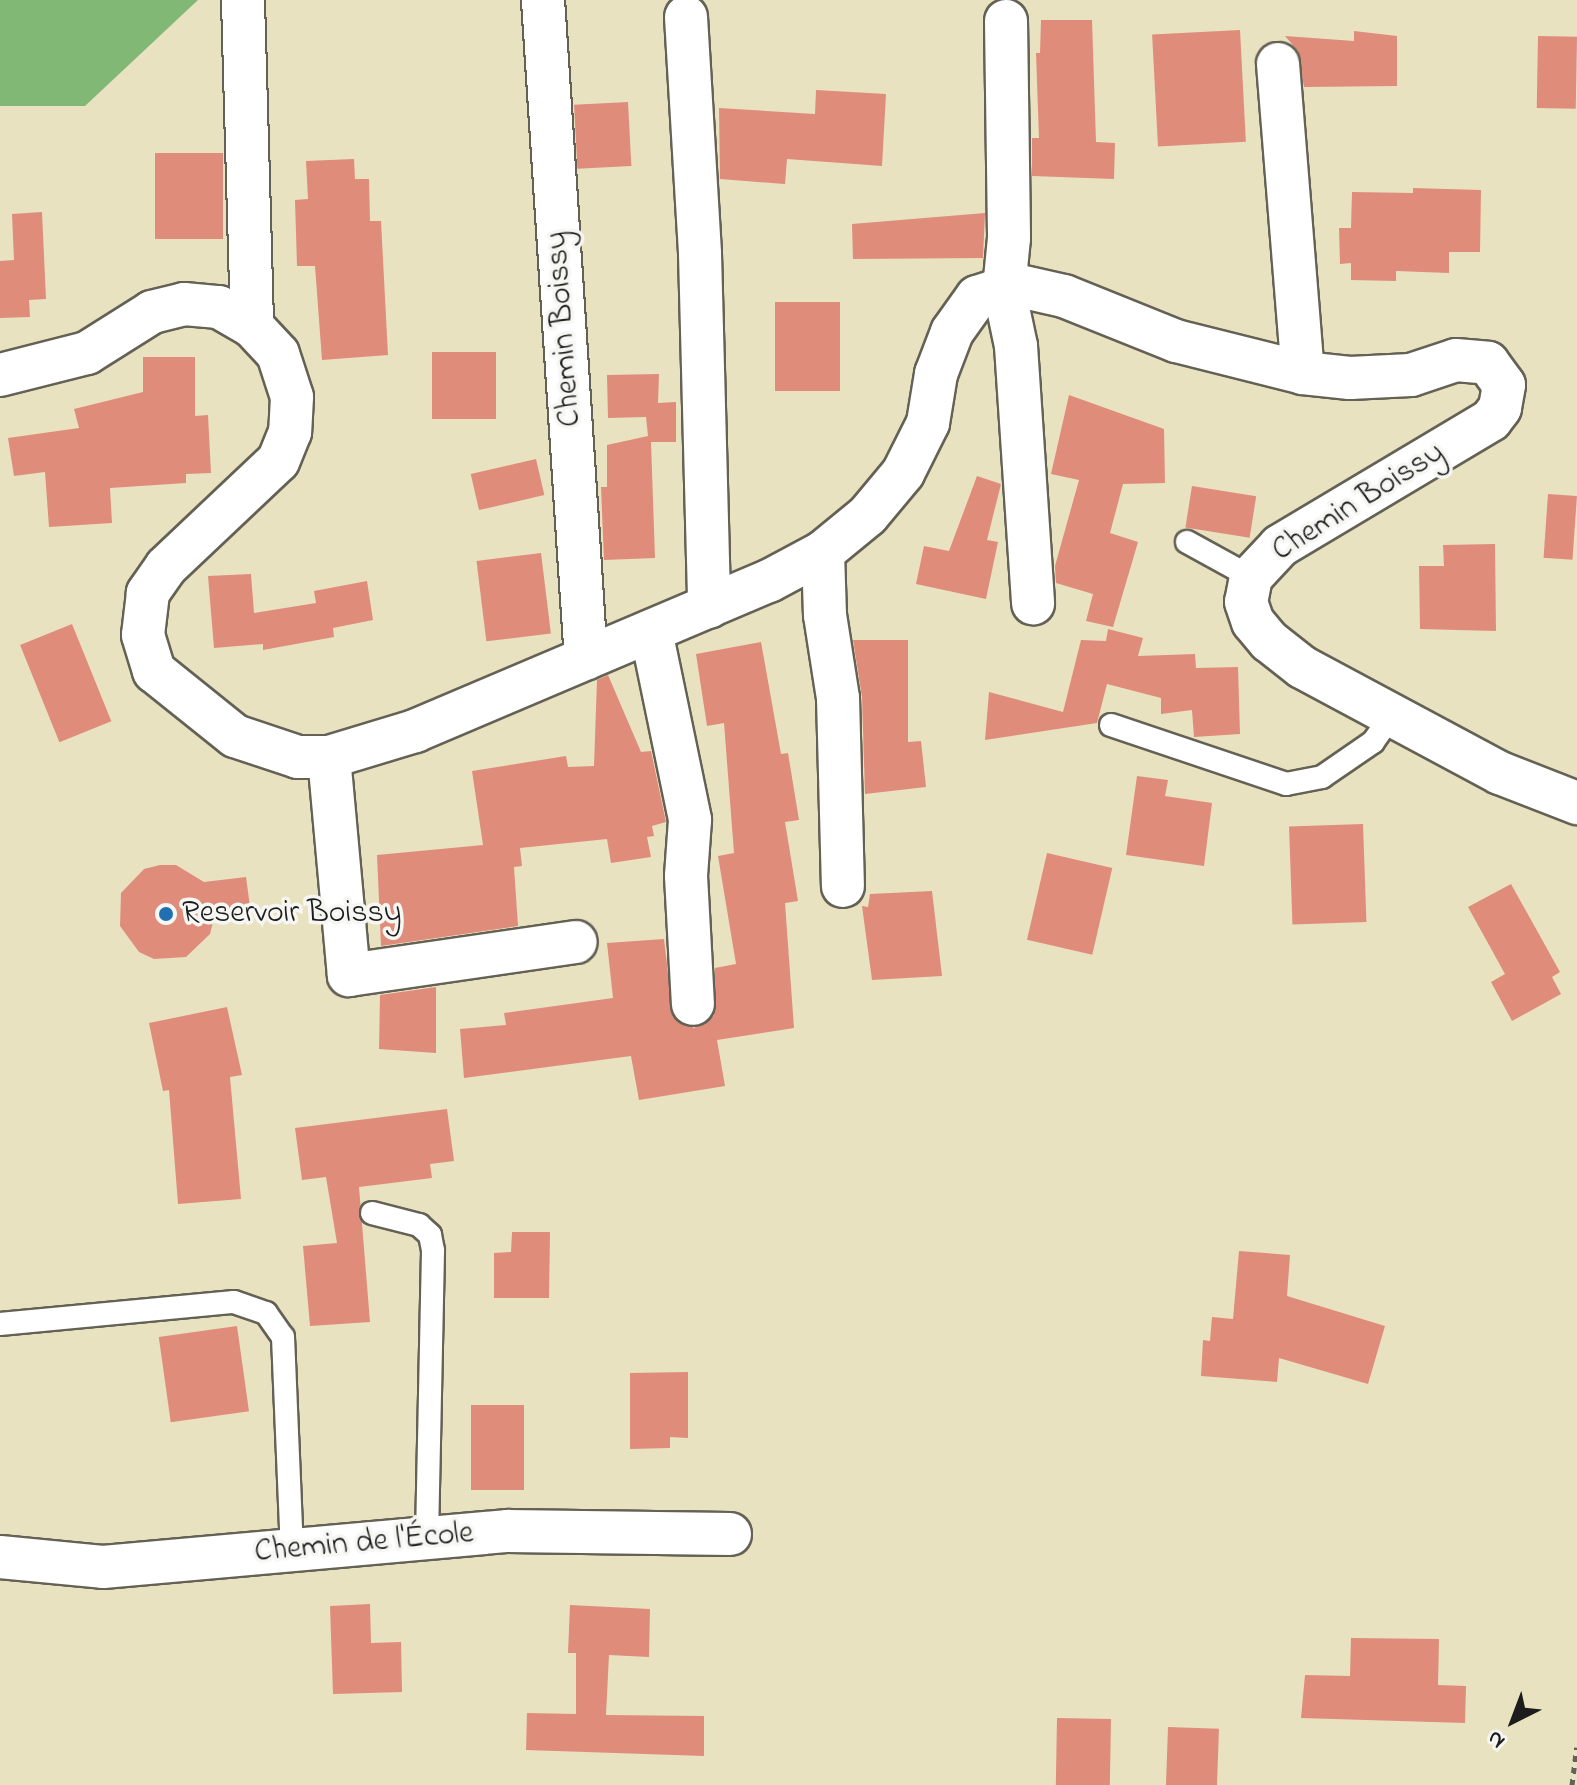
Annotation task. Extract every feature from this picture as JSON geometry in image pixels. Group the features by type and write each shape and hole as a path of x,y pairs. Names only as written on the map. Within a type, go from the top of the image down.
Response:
{"street":[{"path":"243,0 252,326"},
{"name":"Chemin Boissy","path":"543,0 586,659"},
{"path":"686,17 700,254 709,607"},
{"path":"1006,21 1009,238 1004,289 1016,346 1033,603"},
{"path":"1278,64 1303,373"},
{"name":"Chemin Boissy","path":"1004,289 1015,285 1064,296 1176,341 1303,373 1350,378 1411,375 1472,360 1488,363 1504,385 1500,408 1491,420 1280,546 1251,577 1246,602 1253,622 1269,641 1302,667 1500,773 1577,803"},
{"path":"0,375 87,353 152,312 184,304 219,307 252,326 278,354 292,397 290,432 278,461 259,484 188,541 148,593 145,644 154,671 172,690 235,736 298,757 329,757 415,731 709,607 823,552 868,515 903,473 928,423 936,374 952,332 977,297 1004,289"},
{"path":"823,552 825,615 838,698 843,886"},
{"path":"651,631 690,820 686,876 693,1004"},
{"path":"329,757 349,975 576,942"},
{"name":"Chemin de l'École","path":"0,1557 103,1567 508,1531 730,1534"}],"lane":[{"path":"1187,542 1251,577"},
{"path":"1111,725 1286,784 1322,777 1373,742 1392,715"},
{"path":"372,1213 419,1225 430,1235 433,1251 427,1538"},
{"path":"0,1324 234,1302 266,1313 283,1337 292,1551"}],"path":[{"path":"1572,1785 1577,1747"}],"green space":[{"path":"0,0 198,0 85,106 0,106"}],"building":[{"path":"1041,20 1092,20 1096,142 1115,143 1114,179 1032,176 1032,138 1039,138 1036,53 1040,53"},
{"path":"1240,30 1246,142 1158,146 1152,35"},
{"path":"1354,31 1397,36 1397,86 1304,87 1298,51 1285,36 1354,41"},
{"path":"1538,36 1577,37 1576,109 1537,108"},
{"path":"816,90 886,94 882,166 787,159 785,184 720,179 719,108 815,114"},
{"path":"628,102 631,166 577,169 574,105"},
{"path":"155,153 223,153 223,239 155,239"},
{"path":"354,159 355,179 369,179 370,221 381,221 388,355 322,360 315,266 297,266 295,200 308,199 306,161"},
{"path":"1413,188 1481,190 1480,252 1449,252 1449,273 1396,271 1396,281 1351,280 1351,263 1340,264 1339,228 1351,228 1352,192 1413,193"},
{"path":"42,212 46,299 29,300 30,317 0,318 0,261 14,260 12,214"},
{"path":"985,213 983,258 853,259 852,224"},
{"path":"775,302 840,302 840,391 775,391"},
{"path":"432,352 496,352 496,419 432,419"},
{"path":"143,357 195,357 195,416 208,415 211,473 186,474 186,483 110,488 112,523 49,527 45,472 14,476 8,438 79,428 74,409 143,392"},
{"path":"659,374 658,403 676,402 676,442 651,442 655,558 604,560 601,487 607,487 607,445 648,436 646,417 608,418 607,375"},
{"path":"1069,395 1164,429 1165,483 1123,484 1110,533 1138,542 1113,627 1086,621 1093,594 1056,583 1055,566 1079,480 1051,474"},
{"path":"536,459 544,495 479,510 471,474"},
{"path":"977,476 1001,484 987,540 998,542 986,599 916,584 924,546 949,551"},
{"path":"1192,486 1256,496 1250,538 1185,527"},
{"path":"1548,494 1577,496 1572,560 1544,558"},
{"path":"1495,544 1496,631 1420,629 1419,566 1444,566 1443,545"},
{"path":"541,553 551,633 486,641 476,561"},
{"path":"251,574 254,613 316,603 314,591 367,581 373,620 333,628 334,637 263,650 263,644 214,648 208,576"},
{"path":"72,624 111,721 59,742 20,645"},
{"path":"1108,629 1143,638 1138,656 1195,654 1196,668 1238,667 1240,734 1194,737 1192,710 1161,714 1161,698 1107,684 1097,723 985,740 989,692 1063,712 1081,640 1106,641"},
{"path":"853,640 908,640 908,742 921,741 926,787 865,794 862,697"},
{"path":"761,642 781,754 788,753 799,820 785,822 798,901 785,903 794,1028 717,1040 725,1086 639,1100 631,1056 464,1078 460,1029 506,1025 504,1013 613,998 607,943 664,939 673,1016 694,1028 714,1016 715,968 736,964 718,856 734,853 724,723 707,726 696,654"},
{"path":"608,675 641,752 651,751 666,822 652,826 654,836 647,837 651,857 611,863 607,839 520,848 522,866 514,867 518,926 381,946 377,855 483,845 472,771 566,756 568,767 594,766 597,680"},
{"path":"1137,776 1168,780 1165,796 1212,803 1204,866 1126,855"},
{"path":"1363,824 1366,922 1292,925 1289,827"},
{"path":"1047,853 1112,868 1092,955 1027,940"},
{"name":"Reservoir Boissy","path":"176,865 204,882 246,877 251,914 214,918 210,934 186,957 154,959 139,952 120,926 121,893 144,869"},
{"path":"1511,884 1560,972 1552,977 1561,994 1512,1021 1491,982 1505,974 1468,907"},
{"path":"932,891 942,976 872,980 862,906 868,907 870,894"},
{"path":"436,987 436,1053 379,1049 380,995"},
{"path":"227,1007 242,1075 230,1077 241,1199 178,1204 169,1090 163,1091 149,1023"},
{"path":"447,1109 454,1161 430,1164 432,1178 359,1187 370,1322 310,1326 303,1246 337,1243 326,1177 302,1180 295,1128"},
{"path":"512,1232 550,1232 549,1298 494,1298 494,1253 511,1252"},
{"path":"1239,1251 1290,1255 1287,1296 1385,1326 1368,1384 1279,1358 1277,1382 1201,1376 1203,1340 1210,1341 1212,1317 1233,1319"},
{"path":"237,1326 249,1411 171,1422 159,1337"},
{"path":"688,1372 688,1438 670,1437 670,1448 630,1449 630,1373"},
{"path":"471,1405 524,1405 524,1490 471,1490"},
{"path":"370,1604 371,1643 401,1642 402,1692 333,1694 330,1606"},
{"path":"570,1605 650,1609 649,1657 609,1655 606,1715 704,1716 704,1756 526,1750 527,1713 576,1714 576,1653 568,1653"},
{"path":"1351,1638 1439,1639 1438,1685 1466,1686 1465,1723 1301,1718 1305,1675 1350,1676"},
{"path":"1057,1718 1111,1719 1110,1785 1056,1785"},
{"path":"1168,1727 1219,1729 1217,1785 1166,1785"}],"place":[{"name":"Reservoir Boissy","path":"166,914"}]}
